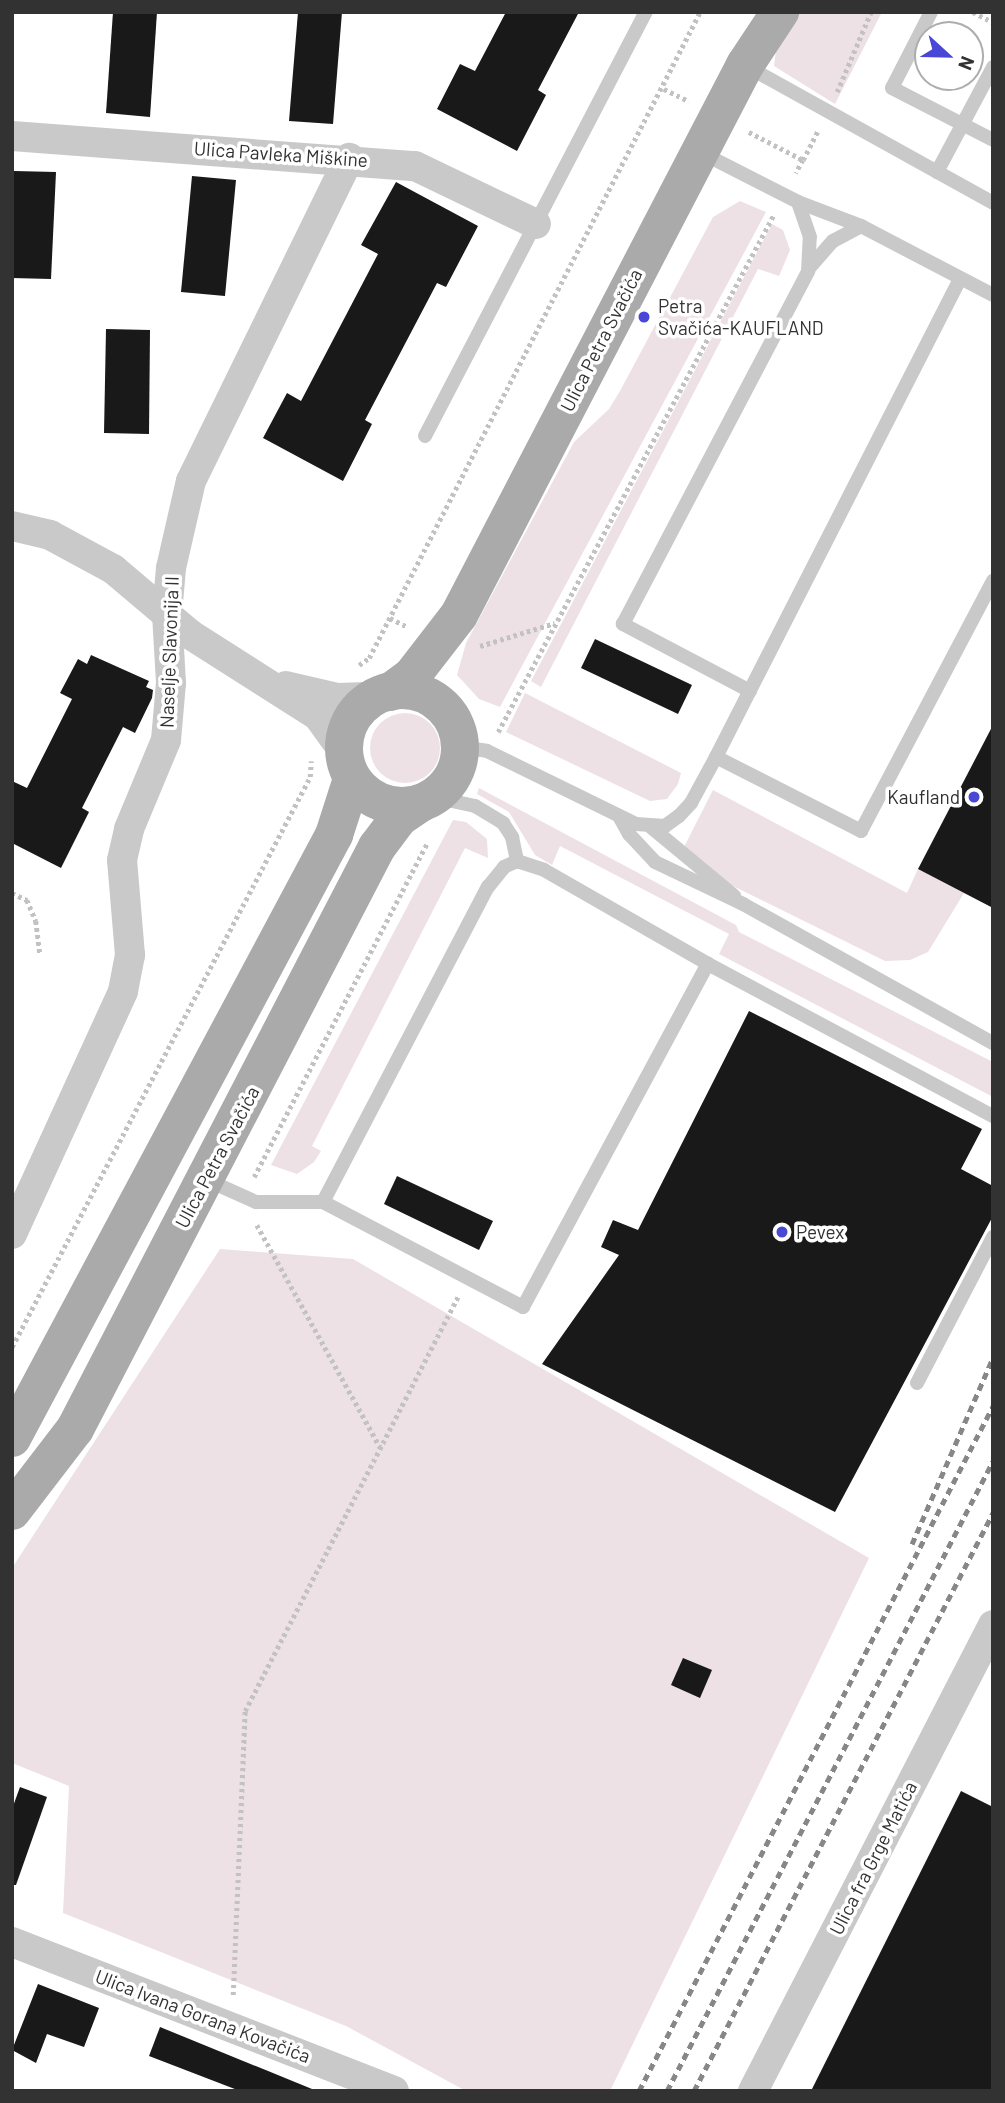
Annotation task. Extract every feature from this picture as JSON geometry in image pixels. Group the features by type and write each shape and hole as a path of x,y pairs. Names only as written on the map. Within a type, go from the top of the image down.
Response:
{"main road":[{"name":"Ulica Petra Svačića","path":"745,65 762,12"},
{"name":"Ulica Petra Svačića","path":"466,738 447,670 699,151 745,65 780,12"},
{"name":"Ulica Petra Svačića","path":"373,687 419,669 466,632"},
{"path":"12,1438 334,835 336,762 351,720 373,687 424,694 466,738 448,784 427,800 382,803 365,794 336,762"},
{"name":"Ulica Petra Svačića","path":"12,1511 75,1429 377,848 400,817 427,800"}],"street":[{"name":"Ulica Pavleka Miškine","path":"12,136 349,158 415,166 537,224"},
{"name":"Naselje Slavonija II","path":"12,1234 124,991 130,955 122,860 129,829 166,740 171,683 167,614 171,568 191,481 349,158"},
{"path":"12,526 79,548 113,569 200,641 318,716 336,762"},
{"path":"265,680 320,696 373,687"},
{"name":"Ulica fra Grge Matića","path":"753,2091 993,1625"},
{"name":"Ulica Ivana Gorana Kovačića","path":"12,1942 394,2091"}],"lane":[{"path":"425,436 646,12"},
{"path":"931,12 892,88 993,140"},
{"path":"745,65 993,204"},
{"path":"937,172 993,67"},
{"path":"699,151 798,202 861,226 993,295"},
{"path":"798,202 810,237 808,271"},
{"path":"750,691 623,624 808,271 833,241 861,226"},
{"path":"651,827 664,826 691,803 960,279"},
{"path":"716,757 861,831 993,582"},
{"path":"466,738 618,816 651,827 743,904"},
{"path":"427,800 475,806 503,823 512,836 517,861"},
{"path":"618,816 629,834 655,862 743,904 993,1043"},
{"path":"323,1202 488,887 505,867 517,861 544,870 708,964 993,1116"},
{"path":"205,1179 243,1199 323,1202 523,1307 708,964"},
{"path":"917,1383 993,1237"}],"path":[{"path":"373,687 369,658 664,89 700,12"},
{"path":"796,173 828,111 871,12"},
{"path":"973,12 993,22"},
{"path":"664,89 689,102"},
{"path":"747,131 803,160"},
{"path":"466,738 556,623 773,216"},
{"path":"466,632 556,623"},
{"path":"12,1347 310,777 336,762"},
{"path":"381,1447 243,1199 431,835 427,800"},
{"path":"12,893 27,900 36,921 40,953"},
{"path":"232,2027 244,1711 468,1277"}],"shaded area":[{"path":"793,12 882,12 835,104 774,66 777,43"},
{"path":"740,201 766,212 500,707 479,699 457,675 466,643 574,442 609,409 713,217"},
{"path":"772,224 783,230 790,250 779,276 758,269 541,687 531,681"},
{"path":"525,693 681,773 678,784 667,799 650,801 506,732"},
{"path":"412,713 425,719 434,728 438,734 438,762 430,773 419,781 398,783 380,773 372,762 370,741 380,723 391,715"},
{"path":"479,788 736,925 739,932 993,1062 993,1097 719,954 729,934 560,846 552,865 535,855 509,812 477,794"},
{"path":"713,790 907,893 918,869 964,893 928,952 910,960 885,961 731,885 684,847"},
{"path":"453,820 466,822 487,839 488,858 465,848 312,1146 321,1151 314,1162 297,1174 271,1165"},
{"path":"220,1249 353,1259 869,1558 610,2091 466,2091 346,2026 63,1913 69,1786 12,1763 12,1568"}],"building":[{"path":"113,12 157,12 150,117 106,113"},
{"path":"298,12 342,12 333,124 289,121"},
{"path":"506,12 579,12 538,90 546,95 517,151 437,109 460,64 475,71"},
{"path":"14,171 56,172 51,279 12,278"},
{"path":"192,176 236,180 225,296 181,292"},
{"path":"396,182 478,226 446,287 437,283 365,420 372,424 343,481 263,438 287,393 301,401 378,254 361,245"},
{"path":"106,329 150,330 149,434 104,433"},
{"path":"595,639 692,685 678,714 581,668"},
{"path":"91,655 149,681 146,687 153,690 152,698 135,733 123,727 82,808 89,812 61,868 12,843 12,781 27,788 72,699 60,693 78,659 87,664"},
{"name":"Kaufland","path":"993,725 993,908 918,869"},
{"path":"749,1011 982,1129 961,1169 993,1186 993,1216 835,1512 542,1364 619,1255 601,1247 613,1220 638,1230"},
{"path":"397,1176 493,1221 479,1250 384,1204"},
{"path":"683,1658 712,1670 700,1698 671,1685"},
{"path":"20,1787 47,1797 16,1885 12,1885 12,1809"},
{"path":"961,1791 993,1807 993,2091 811,2091"},
{"path":"38,1984 99,2008 84,2047 47,2034 36,2063 12,2050"},
{"path":"160,2027 312,2089 240,2091 149,2056"}],"railway":[{"path":"912,1544 993,1358"},
{"path":"639,2091 993,1406"},
{"path":"667,2091 993,1461"},
{"path":"694,2091 993,1513"}],"place":[{"name":"Petra Svačića-KAUFLAND","path":"644,317"},
{"name":"Kaufland","path":"974,797"},
{"name":"Pevex","path":"782,1232"}]}
